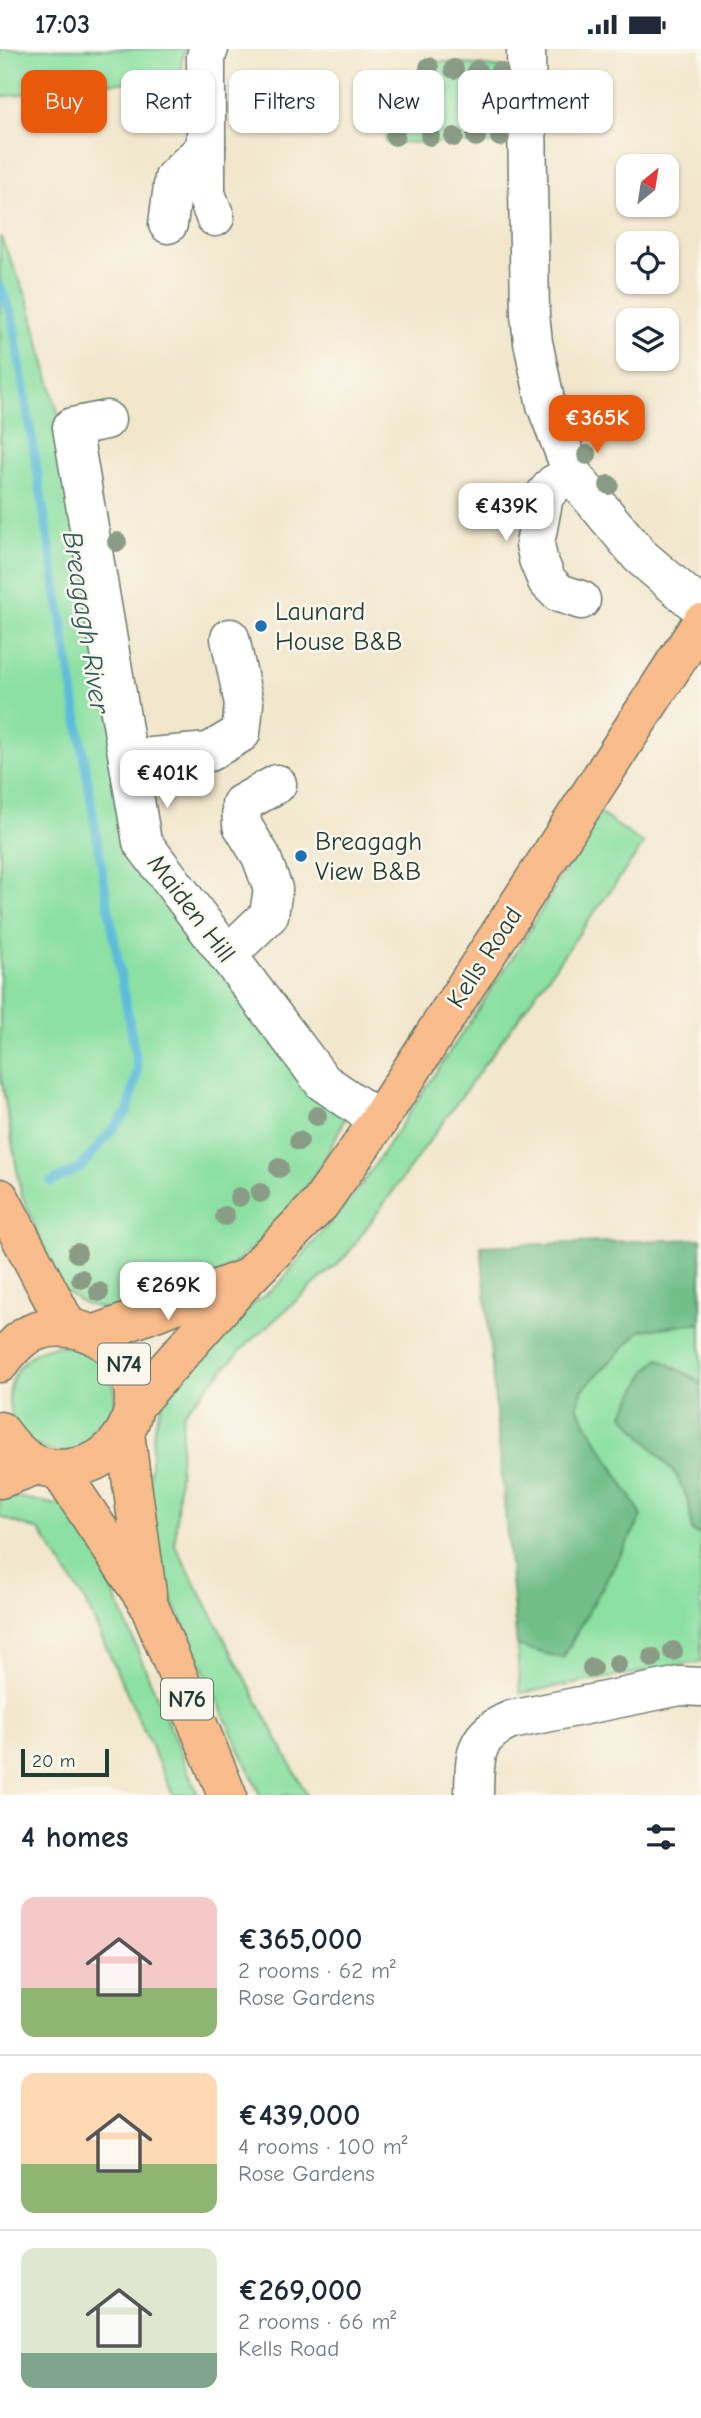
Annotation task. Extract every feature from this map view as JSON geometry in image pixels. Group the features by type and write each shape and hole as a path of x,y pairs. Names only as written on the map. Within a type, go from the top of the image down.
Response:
{"main road":[{"name":"Kells Road","path":"48,1467 85,1466 107,1454 130,1419 248,1277 320,1204 379,1120 701,622"},
{"path":"0,1198 81,1330"},
{"name":"Kells Road","path":"81,1330 248,1277"},
{"name":"N74","path":"0,1361 27,1336 45,1329 81,1330 117,1351 130,1375 130,1419"},
{"name":"N76","path":"130,1419 148,1602"},
{"path":"0,1431 15,1452 48,1467"},
{"path":"0,1479 48,1467"},
{"name":"N76","path":"48,1467 148,1602 227,1795"}],"street":[{"path":"209,49 206,56 206,194 215,217"},
{"path":"526,49 533,342 546,405 573,475 640,556 701,608"},
{"path":"168,224 174,178 206,147"},
{"name":"Maiden Hill","path":"106,420 72,427 142,842 323,1082 379,1120"},
{"path":"573,475 555,484 544,496 535,544 547,581 559,593 581,600"},
{"path":"128,759 209,752 241,733 244,704 230,638"},
{"path":"227,955 269,915 273,889 261,856 242,825 241,804 277,785"},
{"path":"474,1795 475,1762 480,1742 493,1728 511,1720 680,1686 701,1686"}],"green space":[{"path":"0,49 185,49 182,70 121,70 121,83 107,83 107,70 21,70 21,94 0,97"},
{"path":"426,60 504,68 458,70 458,133 506,133 506,144 385,142 385,133 444,133 444,70 425,70"},
{"path":"0,236 27,297 59,417 130,831 345,1119 322,1164 280,1224 219,1277 125,1314 85,1304 60,1288 21,1193 0,1071"},
{"path":"598,812 644,844 346,1256 240,1351 183,1413 175,1545 307,1795 260,1795 155,1557 149,1488 154,1428 168,1384 190,1354 280,1283 364,1181 522,943"},
{"path":"701,1239 701,1323 641,1330 582,1390 577,1407 642,1516 562,1658 517,1646 481,1246"},
{"path":"701,1323 701,1382 659,1359 623,1414 676,1475 689,1502 692,1531 701,1535 701,1662 520,1693 517,1646 563,1658 642,1516 577,1407 582,1390 641,1330"},
{"path":"62,1346 82,1350 99,1362 111,1379 115,1399 111,1419 99,1436 82,1448 62,1452 42,1448 25,1436 13,1419 9,1399 13,1379 25,1362 42,1350"},
{"path":"659,1359 701,1382 701,1535 692,1531 689,1502 676,1475 623,1414 648,1369"},
{"path":"16,1497 64,1506 94,1546 198,1795 173,1795 86,1603 40,1531 0,1517 0,1498"}],"waterway":[{"name":"Breagagh River","path":"0,286 12,316 108,905 138,1069 128,1111 80,1168 51,1182"}],"place":[{"name":"Launard House B&B","path":"261,626"},
{"name":"Breagagh View B&B","path":"301,856"}]}
